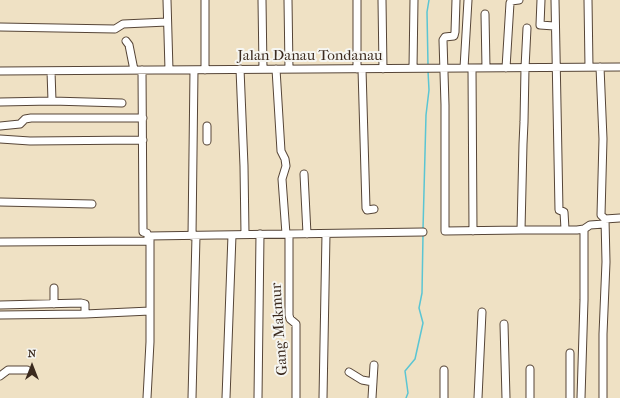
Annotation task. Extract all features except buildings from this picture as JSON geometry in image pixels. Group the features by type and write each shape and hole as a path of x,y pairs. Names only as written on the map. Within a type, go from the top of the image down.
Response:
{"street":[{"path":"167,0 168,70"},
{"path":"205,0 205,70"},
{"path":"262,0 263,69"},
{"path":"288,0 289,69"},
{"path":"357,0 366,208 368,210 374,209"},
{"path":"382,0 383,69"},
{"path":"413,68 414,0"},
{"path":"456,0 454,36 445,37 443,40 446,232 577,230 584,229 590,225 620,218"},
{"path":"464,68 468,0"},
{"path":"506,68 510,3 511,1 519,0"},
{"path":"541,0 540,25 554,26"},
{"path":"555,0 554,26 559,210 564,212 565,230"},
{"path":"588,0 589,67"},
{"path":"485,14 486,68"},
{"path":"0,27 115,29 122,24 167,22"},
{"path":"521,230 527,28"},
{"path":"126,42 130,45 134,70"},
{"path":"600,67 603,139 601,215 604,222 606,262 603,334 603,398"},
{"name":"Jalan Danau Tondanau","path":"0,71 620,67"},
{"path":"472,68 473,231"},
{"name":"Gang Makmur","path":"276,69 281,151 285,159 286,166 282,179 287,234 289,315 290,319 296,324 296,398"},
{"path":"142,70 143,232 147,233 149,236 423,232"},
{"path":"192,398 194,70"},
{"path":"240,70 244,166 244,234"},
{"path":"52,71 52,101"},
{"path":"0,102 52,101 122,103"},
{"path":"0,126 20,124 25,119 31,118 142,118"},
{"path":"193,137 207,139 207,126"},
{"path":"0,139 30,141 143,140"},
{"path":"304,174 307,234"},
{"path":"0,202 92,204"},
{"path":"581,398 584,229"},
{"path":"258,398 260,234"},
{"path":"323,398 326,234"},
{"path":"226,398 232,235"},
{"path":"0,242 148,240 149,236"},
{"path":"147,398 150,311 149,236"},
{"path":"54,288 54,304"},
{"path":"0,305 84,303 85,314"},
{"path":"40,304 40,315"},
{"path":"0,315 85,314 150,311"},
{"path":"478,398 482,312"},
{"path":"504,324 506,398"},
{"path":"570,353 570,398"},
{"path":"372,398 374,365"},
{"path":"530,369 530,398"},
{"path":"0,376 8,370 27,370"},
{"path":"444,370 444,398"},
{"path":"349,372 362,380 373,382"}],"waterway":[{"path":"428,65 427,12 429,0"},
{"path":"423,229 426,115 429,90 428,71"},
{"path":"406,398 408,393 405,371 415,359 423,323 419,308 422,293 423,235"}]}
